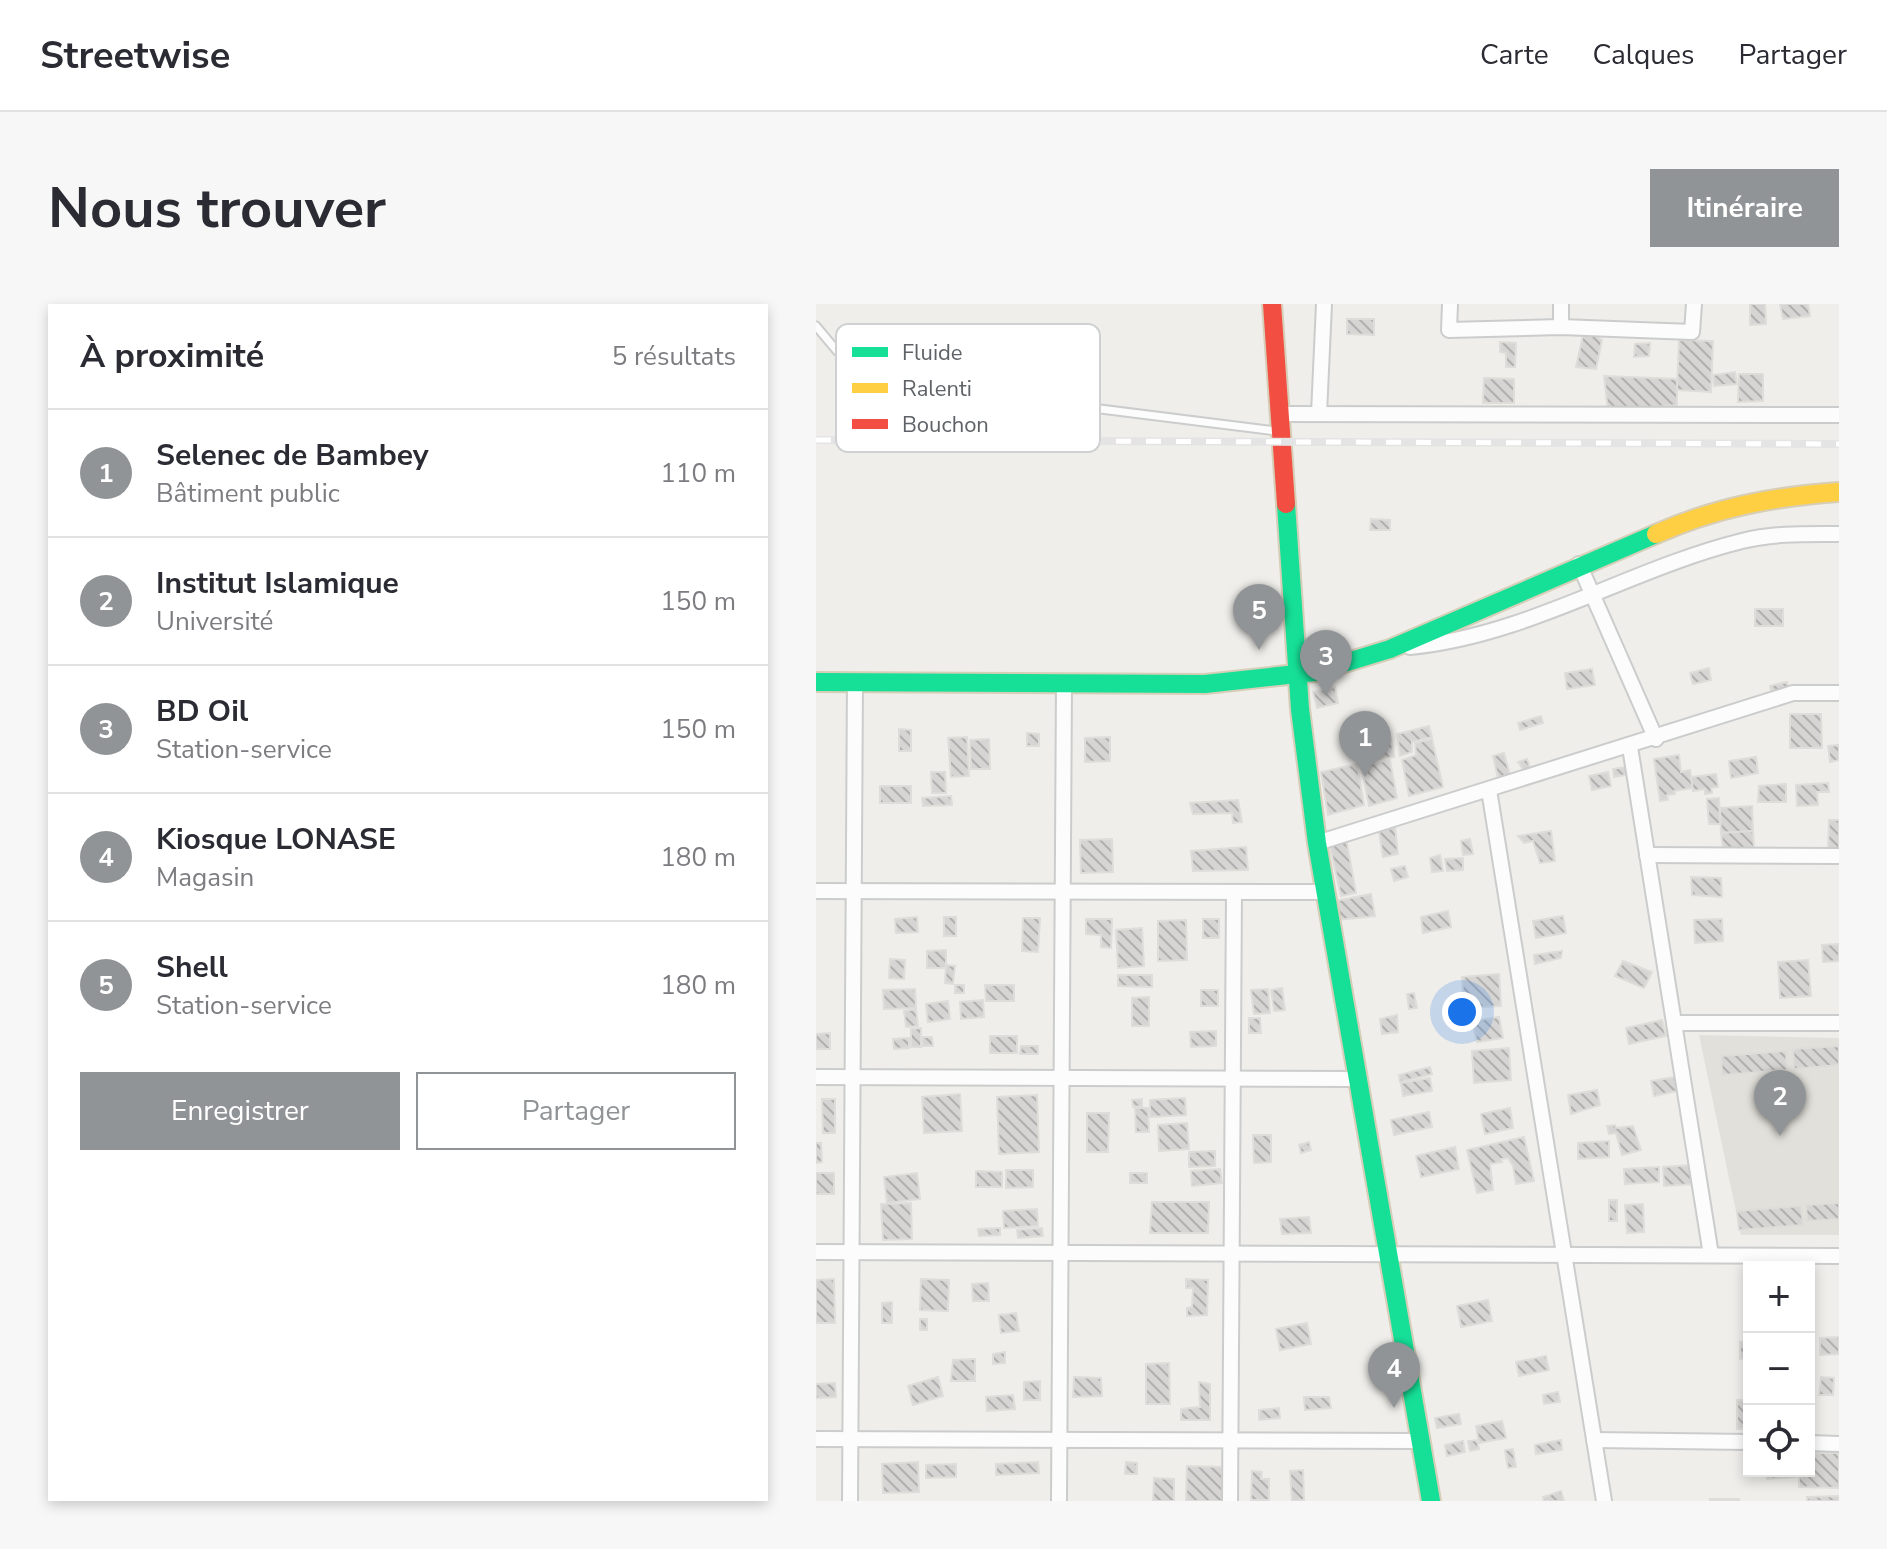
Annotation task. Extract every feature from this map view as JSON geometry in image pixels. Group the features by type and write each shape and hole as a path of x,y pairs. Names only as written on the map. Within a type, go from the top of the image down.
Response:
{"main road":[{"path":"1272,304 1298,677 1317,843 1418,1441 1431,1501"},
{"path":"816,682 1232,683 1298,677 1351,664 1390,649 1579,564 1705,512 1782,496 1839,492"}],"street":[{"path":"1319,414 1324,304"},
{"path":"1450,304 1449,330 1561,327 1692,332 1694,304"},
{"path":"1561,304 1561,327"},
{"path":"1282,422 1319,414 1839,415"},
{"path":"1390,649 1440,644 1492,632 1739,542 1765,536 1839,534"},
{"path":"1579,564 1656,739"},
{"path":"850,1501 855,682"},
{"path":"1059,1501 1064,684"},
{"path":"1317,843 1656,739 1793,693 1839,693"},
{"path":"1630,747 1711,1255"},
{"path":"1489,790 1604,1501"},
{"path":"1647,855 1839,856"},
{"path":"816,891 1326,892"},
{"path":"1230,1501 1234,892"},
{"path":"1674,1023 1839,1023"},
{"path":"816,1077 1356,1079"},
{"path":"816,1252 1839,1256"},
{"path":"816,1439 1418,1441"},
{"path":"1594,1440 1743,1442"},
{"path":"1815,1443 1839,1444"}],"lane":[{"path":"816,326 836,350"},
{"path":"1100,404 1282,422"}],"shaded area":[{"path":"1699,1035 1839,1038 1839,1235 1741,1235"}],"building":[{"path":"1750,304 1765,304 1766,324 1750,325"},
{"path":"1780,304 1808,304 1810,316 1783,319"},
{"path":"1347,319 1374,319 1374,335 1347,334"},
{"path":"1584,330 1602,340 1596,369 1576,367"},
{"path":"1679,340 1713,341 1711,392 1677,390"},
{"path":"1500,342 1516,343 1515,367 1506,367 1506,353 1500,352"},
{"path":"1650,343 1649,356 1634,357 1635,344"},
{"path":"1735,372 1737,384 1714,386 1713,375"},
{"path":"1739,374 1763,374 1763,401 1738,402"},
{"path":"1604,376 1677,379 1677,405 1608,411"},
{"path":"1484,378 1514,379 1514,403 1483,403"},
{"path":"1371,519 1390,520 1390,530 1370,530"},
{"path":"1755,609 1783,609 1783,626 1755,626"},
{"path":"1709,668 1711,680 1693,684 1690,673"},
{"path":"1592,669 1595,685 1567,689 1565,673"},
{"path":"1787,682 1789,692 1772,695 1770,686"},
{"path":"1335,687 1338,703 1317,708 1313,692"},
{"path":"1790,714 1821,714 1822,748 1790,748"},
{"path":"1541,716 1543,723 1520,730 1518,723"},
{"path":"1429,726 1432,737 1412,742 1412,752 1400,756 1397,734"},
{"path":"899,729 911,730 911,751 899,751"},
{"path":"1027,733 1039,734 1039,746 1027,746"},
{"path":"967,737 969,776 951,777 948,738"},
{"path":"1110,737 1110,761 1085,762 1085,738"},
{"path":"1391,738 1394,757 1370,761 1367,744"},
{"path":"989,739 990,769 971,769 970,740"},
{"path":"1432,739 1443,787 1409,796 1402,760 1416,755 1415,743"},
{"path":"1839,745 1839,760 1830,762 1828,746"},
{"path":"1504,753 1510,775 1498,778 1493,756"},
{"path":"1679,755 1681,772 1690,770 1693,788 1674,791 1675,794 1667,795 1668,800 1660,801 1654,759"},
{"path":"1756,757 1758,773 1731,778 1729,761"},
{"path":"1527,759 1530,768 1524,771 1518,762"},
{"path":"1390,760 1397,798 1369,806 1361,766"},
{"path":"1357,764 1364,805 1328,815 1321,772"},
{"path":"1630,766 1631,774 1614,777 1613,769"},
{"path":"931,772 945,772 946,793 932,793"},
{"path":"1608,772 1611,786 1592,790 1589,776"},
{"path":"1716,774 1718,787 1711,788 1712,793 1705,794 1705,789 1693,791 1691,777"},
{"path":"1828,783 1829,792 1817,792 1818,805 1797,806 1796,785"},
{"path":"1786,784 1786,802 1758,802 1759,786"},
{"path":"880,786 911,786 911,803 880,803"},
{"path":"951,796 952,805 923,806 922,798"},
{"path":"1719,798 1720,824 1709,824 1707,799"},
{"path":"1238,800 1242,822 1233,823 1232,813 1193,814 1190,803"},
{"path":"1752,806 1753,831 1721,833 1720,808"},
{"path":"1829,820 1839,820 1839,851 1828,851"},
{"path":"1395,827 1398,854 1383,857 1379,832"},
{"path":"1551,831 1555,861 1540,863 1533,841 1524,843 1518,836"},
{"path":"1753,831 1754,848 1723,849 1721,833"},
{"path":"1346,838 1356,893 1341,896 1329,842"},
{"path":"1112,839 1113,872 1081,873 1080,840"},
{"path":"1470,839 1473,854 1463,855 1461,841"},
{"path":"1246,847 1248,870 1193,871 1191,851"},
{"path":"1440,855 1443,871 1432,872 1430,858"},
{"path":"1463,858 1463,870 1447,871 1445,859"},
{"path":"1405,866 1408,877 1394,881 1391,869"},
{"path":"1691,877 1721,878 1722,897 1692,895"},
{"path":"1371,894 1375,916 1338,920 1335,901"},
{"path":"1448,911 1451,927 1423,933 1421,917"},
{"path":"1563,916 1566,933 1536,938 1533,921"},
{"path":"917,917 918,932 896,933 895,919"},
{"path":"944,917 956,917 956,936 944,936"},
{"path":"1023,918 1040,918 1038,952 1022,951"},
{"path":"1086,919 1112,919 1111,948 1101,947 1101,935 1086,934"},
{"path":"1203,919 1219,919 1219,938 1203,938"},
{"path":"1722,919 1723,941 1695,943 1694,920"},
{"path":"1186,920 1187,960 1158,961 1158,921"},
{"path":"1142,928 1144,966 1118,968 1116,930"},
{"path":"1839,944 1839,961 1823,962 1822,945"},
{"path":"946,950 946,968 927,968 927,951"},
{"path":"1562,951 1561,958 1535,964 1534,955"},
{"path":"890,959 905,960 904,979 889,978"},
{"path":"1808,960 1811,996 1780,998 1778,962"},
{"path":"1623,961 1652,972 1644,988 1615,976"},
{"path":"946,965 955,966 953,984 945,983"},
{"path":"1499,974 1501,1006 1464,1008 1462,977"},
{"path":"1118,975 1152,975 1152,987 1118,986"},
{"path":"955,985 964,985 964,993 955,993"},
{"path":"985,985 1014,985 1014,1001 986,1001"},
{"path":"1282,988 1285,1010 1274,1011 1271,990"},
{"path":"915,989 916,1008 884,1009 883,990"},
{"path":"1268,989 1270,1013 1254,1014 1251,990"},
{"path":"1201,990 1218,990 1218,1006 1201,1006"},
{"path":"1414,993 1417,1008 1409,1009 1407,994"},
{"path":"1149,997 1149,1026 1132,1026 1132,998"},
{"path":"983,1000 984,1017 961,1019 960,1002"},
{"path":"948,1001 950,1019 928,1022 926,1004"},
{"path":"916,1009 918,1026 906,1027 904,1011"},
{"path":"1397,1015 1398,1032 1382,1034 1380,1019"},
{"path":"1499,1017 1503,1038 1477,1042 1472,1021"},
{"path":"1249,1018 1260,1018 1261,1033 1249,1033"},
{"path":"1662,1020 1666,1036 1629,1044 1626,1028"},
{"path":"921,1028 921,1047 911,1047 911,1029"},
{"path":"1216,1031 1216,1046 1191,1047 1190,1032"},
{"path":"830,1033 830,1049 816,1049 816,1034"},
{"path":"990,1036 1017,1036 1017,1053 990,1053"},
{"path":"922,1037 932,1037 933,1046 922,1046"},
{"path":"909,1038 909,1048 894,1049 893,1039"},
{"path":"1021,1046 1038,1046 1038,1054 1020,1054"},
{"path":"1839,1046 1839,1065 1794,1069 1793,1049"},
{"path":"1509,1048 1511,1080 1474,1083 1472,1051"},
{"path":"1786,1051 1787,1070 1722,1075 1721,1056"},
{"path":"1430,1067 1432,1074 1400,1082 1399,1075"},
{"path":"1675,1077 1677,1091 1654,1096 1651,1081"},
{"path":"1430,1078 1432,1091 1403,1096 1401,1083"},
{"path":"1597,1090 1600,1105 1571,1114 1568,1095"},
{"path":"960,1094 962,1131 924,1133 922,1097"},
{"path":"1037,1095 1039,1152 999,1154 997,1097"},
{"path":"1185,1098 1186,1115 1150,1117 1150,1100"},
{"path":"822,1099 835,1099 835,1133 823,1133"},
{"path":"1142,1099 1142,1106 1133,1107 1132,1100"},
{"path":"1135,1108 1148,1108 1149,1132 1136,1132"},
{"path":"1510,1108 1513,1128 1485,1134 1481,1114"},
{"path":"1429,1112 1432,1127 1394,1135 1391,1120"},
{"path":"1087,1113 1109,1113 1108,1152 1087,1152"},
{"path":"1187,1123 1189,1149 1159,1151 1158,1125"},
{"path":"1615,1125 1616,1128 1633,1126 1641,1150 1622,1155 1616,1133 1609,1134 1607,1126"},
{"path":"1253,1135 1271,1135 1271,1162 1254,1163"},
{"path":"1524,1137 1534,1181 1516,1184 1513,1166 1508,1158 1501,1159 1502,1162 1490,1164 1493,1190 1477,1193 1467,1150"},
{"path":"1609,1141 1609,1157 1578,1159 1578,1143"},
{"path":"1309,1142 1311,1150 1301,1153 1299,1145"},
{"path":"816,1143 821,1143 822,1162 816,1163"},
{"path":"1455,1147 1459,1169 1421,1177 1416,1156"},
{"path":"1215,1151 1215,1166 1189,1167 1189,1152"},
{"path":"1693,1165 1694,1184 1664,1186 1663,1167"},
{"path":"1659,1167 1659,1182 1625,1184 1624,1169"},
{"path":"1220,1169 1222,1183 1192,1186 1191,1171"},
{"path":"1006,1170 1033,1170 1033,1187 1006,1188"},
{"path":"976,1171 1002,1172 1002,1187 976,1187"},
{"path":"816,1173 834,1173 834,1194 816,1194"},
{"path":"917,1173 920,1199 887,1203 884,1177"},
{"path":"1130,1173 1147,1173 1147,1183 1130,1183"},
{"path":"1609,1200 1617,1200 1617,1221 1609,1221"},
{"path":"1152,1202 1209,1202 1208,1233 1150,1233"},
{"path":"911,1203 912,1239 883,1240 881,1204"},
{"path":"1839,1203 1839,1219 1807,1221 1806,1205"},
{"path":"1643,1204 1644,1232 1627,1233 1625,1205"},
{"path":"1801,1206 1803,1225 1739,1230 1737,1211"},
{"path":"1037,1209 1038,1226 1004,1228 1003,1211"},
{"path":"1309,1217 1311,1233 1282,1234 1280,1219"},
{"path":"1000,1228 1000,1235 979,1236 978,1229"},
{"path":"1042,1228 1043,1236 1018,1238 1017,1230"},
{"path":"834,1279 835,1323 816,1323 816,1280"},
{"path":"921,1279 949,1280 948,1311 920,1310"},
{"path":"1186,1279 1208,1280 1207,1315 1187,1316 1187,1308 1192,1307 1193,1288 1186,1288"},
{"path":"988,1283 989,1301 973,1301 972,1284"},
{"path":"1488,1300 1492,1321 1461,1327 1457,1306"},
{"path":"892,1302 892,1323 882,1323 882,1303"},
{"path":"1016,1313 1019,1331 1001,1333 999,1315"},
{"path":"920,1319 927,1319 927,1330 920,1330"},
{"path":"1307,1323 1311,1344 1280,1350 1276,1329"},
{"path":"1839,1337 1839,1354 1820,1355 1820,1338"},
{"path":"1740,1342 1743,1342 1743,1359 1740,1359"},
{"path":"1005,1352 1005,1363 993,1364 993,1354"},
{"path":"1546,1356 1549,1370 1519,1376 1516,1362"},
{"path":"975,1359 975,1381 951,1381 953,1360"},
{"path":"1169,1363 1170,1404 1146,1404 1146,1364"},
{"path":"938,1377 943,1396 913,1405 908,1386"},
{"path":"1074,1377 1101,1378 1102,1396 1073,1397"},
{"path":"1821,1377 1834,1378 1833,1395 1819,1395"},
{"path":"1040,1381 1040,1400 1024,1400 1024,1382"},
{"path":"1199,1382 1210,1384 1210,1420 1181,1420 1181,1409 1200,1407"},
{"path":"835,1383 836,1397 816,1398 816,1384"},
{"path":"1558,1392 1560,1402 1544,1404 1543,1395"},
{"path":"1013,1395 1015,1409 987,1411 986,1397"},
{"path":"1304,1397 1329,1397 1331,1408 1305,1410"},
{"path":"1737,1400 1743,1400 1743,1429 1737,1429"},
{"path":"1279,1408 1280,1418 1259,1420 1259,1410"},
{"path":"1459,1414 1461,1424 1437,1428 1435,1418"},
{"path":"1502,1421 1506,1438 1479,1443 1476,1426"},
{"path":"1477,1440 1479,1449 1470,1451 1468,1441"},
{"path":"1561,1440 1562,1450 1536,1454 1535,1445"},
{"path":"1463,1441 1465,1452 1447,1456 1445,1445"},
{"path":"1513,1449 1516,1467 1508,1468 1505,1450"},
{"path":"1815,1453 1839,1453 1839,1488 1799,1487 1799,1477 1815,1477"},
{"path":"918,1462 919,1492 883,1493 882,1464"},
{"path":"1038,1462 1039,1473 996,1475 996,1464"},
{"path":"1126,1462 1137,1463 1137,1474 1125,1474"},
{"path":"956,1464 956,1477 926,1478 926,1465"},
{"path":"1187,1466 1222,1467 1222,1501 1186,1501"},
{"path":"1303,1470 1304,1500 1292,1501 1290,1471"},
{"path":"1252,1471 1262,1472 1261,1479 1269,1479 1269,1500 1251,1500"},
{"path":"1154,1478 1174,1479 1174,1501 1153,1501"},
{"path":"1561,1491 1564,1501 1544,1501 1543,1497"},
{"path":"1839,1496 1839,1501 1807,1501 1807,1497"},
{"path":"1739,1499 1739,1501 1710,1501"}],"railway":[{"path":"816,440 836,440"},
{"path":"1100,441 1839,444"}],"traffic: fast":[{"path":"1286,504 1300,709 1317,843 1431,1501"},
{"path":"816,682 1205,684 1315,672 1390,649 1656,534"}],"traffic: slow":[{"path":"1656,534 1745,505 1839,492"}],"traffic: jam":[{"path":"1272,304 1286,504"}],"place":[{"name":"Shell","path":"1259,650"},
{"name":"BD Oil","path":"1326,696"},
{"name":"Selenec de Bambey","path":"1365,777"},
{"name":"Institut Islamique","path":"1780,1136"},
{"name":"Kiosque LONASE","path":"1394,1408"}]}
